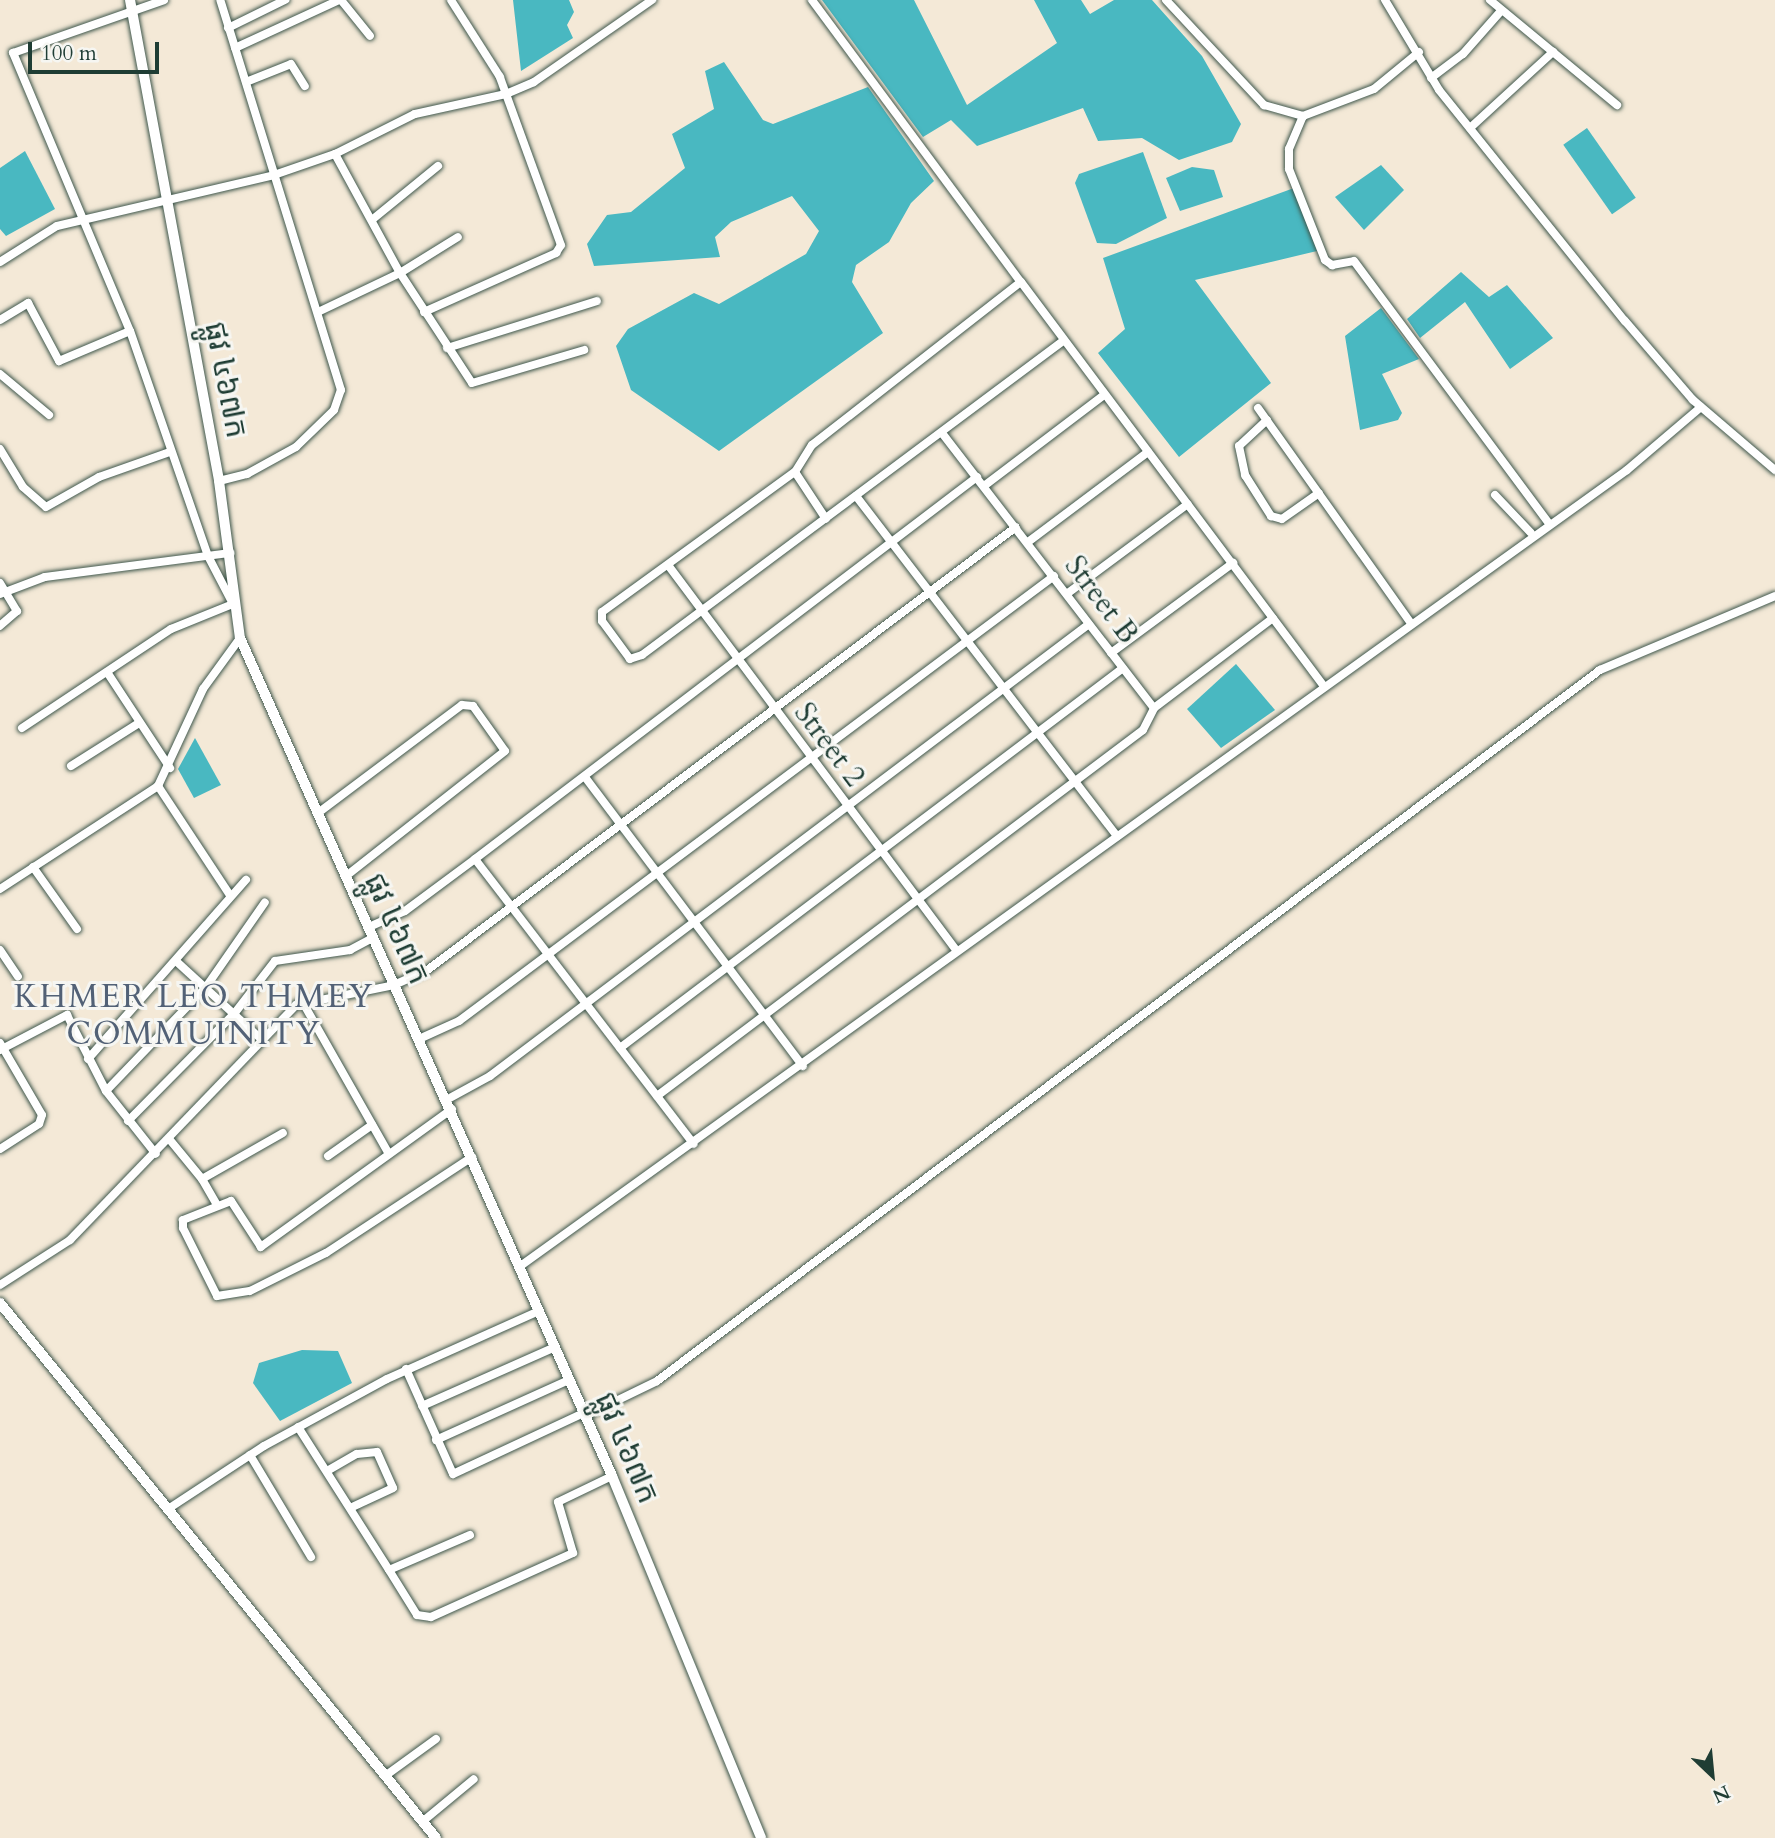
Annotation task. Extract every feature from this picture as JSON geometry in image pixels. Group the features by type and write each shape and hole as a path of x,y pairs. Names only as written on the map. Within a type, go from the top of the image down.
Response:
{"street":[{"path":"22,728 172,629 233,604 208,556 130,331 13,53 130,3 164,0"},
{"path":"219,481 247,474 296,447 340,401 318,312 220,0"},
{"path":"228,28 285,0"},
{"path":"235,48 340,0 370,36"},
{"path":"424,312 556,253 561,245 506,94 451,0"},
{"path":"0,262 57,226 274,175 335,155 415,114 506,94 534,82 652,0"},
{"path":"812,0 1063,341 1323,685"},
{"path":"1166,0 1264,105 1303,116 1368,93 1419,52"},
{"path":"1385,0 1419,52 1431,78 1701,407 1775,470"},
{"path":"1490,0 1500,12 1617,105"},
{"name":"ផ្លូវ ៤៦៧ក","path":"130,3 219,481 230,552 233,604 240,638 394,985 450,1104 612,1476 761,1838"},
{"path":"1431,78 1463,54 1500,12"},
{"path":"1470,128 1553,52"},
{"path":"246,82 291,64 305,86"},
{"path":"1303,116 1289,149 1289,169 1325,260 1332,265 1354,261 1548,522"},
{"path":"335,155 424,312 447,348 476,384 584,350"},
{"path":"373,219 438,166"},
{"path":"318,312 400,273 458,237"},
{"path":"1021,282 812,445 795,472 602,612 601,621 630,659 701,612 1063,341"},
{"path":"447,348 597,301"},
{"path":"0,320 28,303 59,361 130,331"},
{"path":"0,374 49,415"},
{"path":"984,486 1104,395"},
{"path":"519,1267 803,1066 1531,533 1627,470 1701,407"},
{"path":"1258,408 1411,623"},
{"path":"1267,420 1239,446 1245,475 1271,516 1282,519 1319,493"},
{"name":"Street B","path":"942,433 1068,593 1154,708"},
{"path":"0,449 23,487 46,507 99,477 170,452"},
{"path":"1028,542 1148,452"},
{"path":"795,472 826,519"},
{"path":"128,1121 234,1014 275,961 350,950 738,663 977,477"},
{"path":"1495,495 1531,533"},
{"path":"856,496 1117,836"},
{"path":"1068,593 1188,504"},
{"path":"0,1285 70,1240 170,1140 302,1001 394,985 426,971 1016,527"},
{"path":"0,626 16,611 1,589 45,577 230,552"},
{"path":"1111,653 1233,563"},
{"name":"Street 2","path":"668,565 738,663 957,951"},
{"path":"419,1039 459,1021 1054,576"},
{"path":"407,1369 453,1474 657,1381 1600,670 1775,596"},
{"path":"657,1096 1143,730 1154,708 1273,618"},
{"path":"472,1157 326,1253 225,1296 208,1284 183,1228 183,1220 216,1203 237,1204 261,1247 389,1154 450,1104 1089,624"},
{"path":"0,889 158,786 170,768 181,730 240,638"},
{"path":"620,1048 1124,668"},
{"path":"107,672 170,768"},
{"path":"318,813 462,705 473,706 505,751 346,876"},
{"path":"71,766 139,723"},
{"path":"585,777 803,1066"},
{"path":"158,786 230,895"},
{"path":"475,859 694,1144"},
{"path":"33,867 77,929"},
{"path":"88,1059 177,962 230,895 246,880"},
{"path":"106,1091 205,987 265,902"},
{"path":"0,950 18,977"},
{"path":"177,962 262,1041"},
{"path":"302,1001 389,1154"},
{"path":"0,1149 39,1124 42,1115 1,1047 67,1015 106,1091 156,1154"},
{"path":"328,1156 372,1125"},
{"path":"202,1179 283,1133"},
{"path":"170,1140 202,1179 216,1203"},
{"path":"0,1303 436,1838"},
{"path":"168,1509 298,1427 407,1369 539,1311"},
{"path":"422,1406 555,1347"},
{"path":"436,1440 569,1380"},
{"path":"298,1427 417,1615 431,1617 573,1553 558,1502 612,1476"},
{"path":"327,1471 357,1454 377,1452 393,1488 350,1508"},
{"path":"250,1455 311,1557"},
{"path":"389,1570 470,1535"},
{"path":"384,1776 436,1739"},
{"path":"422,1822 474,1779"}],"water":[{"path":"513,0 569,0 574,12 567,25 573,38 521,71"},
{"path":"822,0 914,0 967,105 1057,43 1034,0 1081,0 1090,14 1114,0 1152,0 1202,56 1241,124 1232,142 1179,160 1142,138 1098,141 1083,108 977,146 951,120 923,137"},
{"path":"724,62 763,120 773,124 868,87 934,181 911,203 889,242 856,265 852,282 883,333 719,451 631,390 616,346 628,329 694,293 719,304 806,254 819,231 792,196 731,222 715,237 720,257 594,266 587,244 607,215 631,212 685,168 672,134 714,109 705,71"},
{"path":"1587,128 1636,198 1612,214 1563,145"},
{"path":"25,151 55,209 6,236 0,229 0,168"},
{"path":"1143,152 1167,218 1116,244 1097,243 1075,183 1079,174"},
{"path":"1381,165 1404,190 1364,230 1335,197"},
{"path":"1192,167 1214,170 1223,197 1180,211 1166,178"},
{"path":"1294,188 1317,251 1195,280 1271,383 1179,457 1098,353 1125,329 1103,258"},
{"path":"1461,272 1489,297 1507,285 1553,338 1510,369 1465,302 1420,338 1407,319"},
{"path":"1381,308 1419,359 1382,374 1402,413 1398,420 1360,430 1345,336"},
{"path":"1236,664 1275,710 1221,748 1187,709"},
{"path":"195,738 221,785 194,798 178,769"},
{"path":"302,1350 338,1351 352,1383 280,1421 253,1383 259,1363"}],"district":[{"name":"KHMER LEO THMEY COMMUINITY","path":"194,1016"}]}
